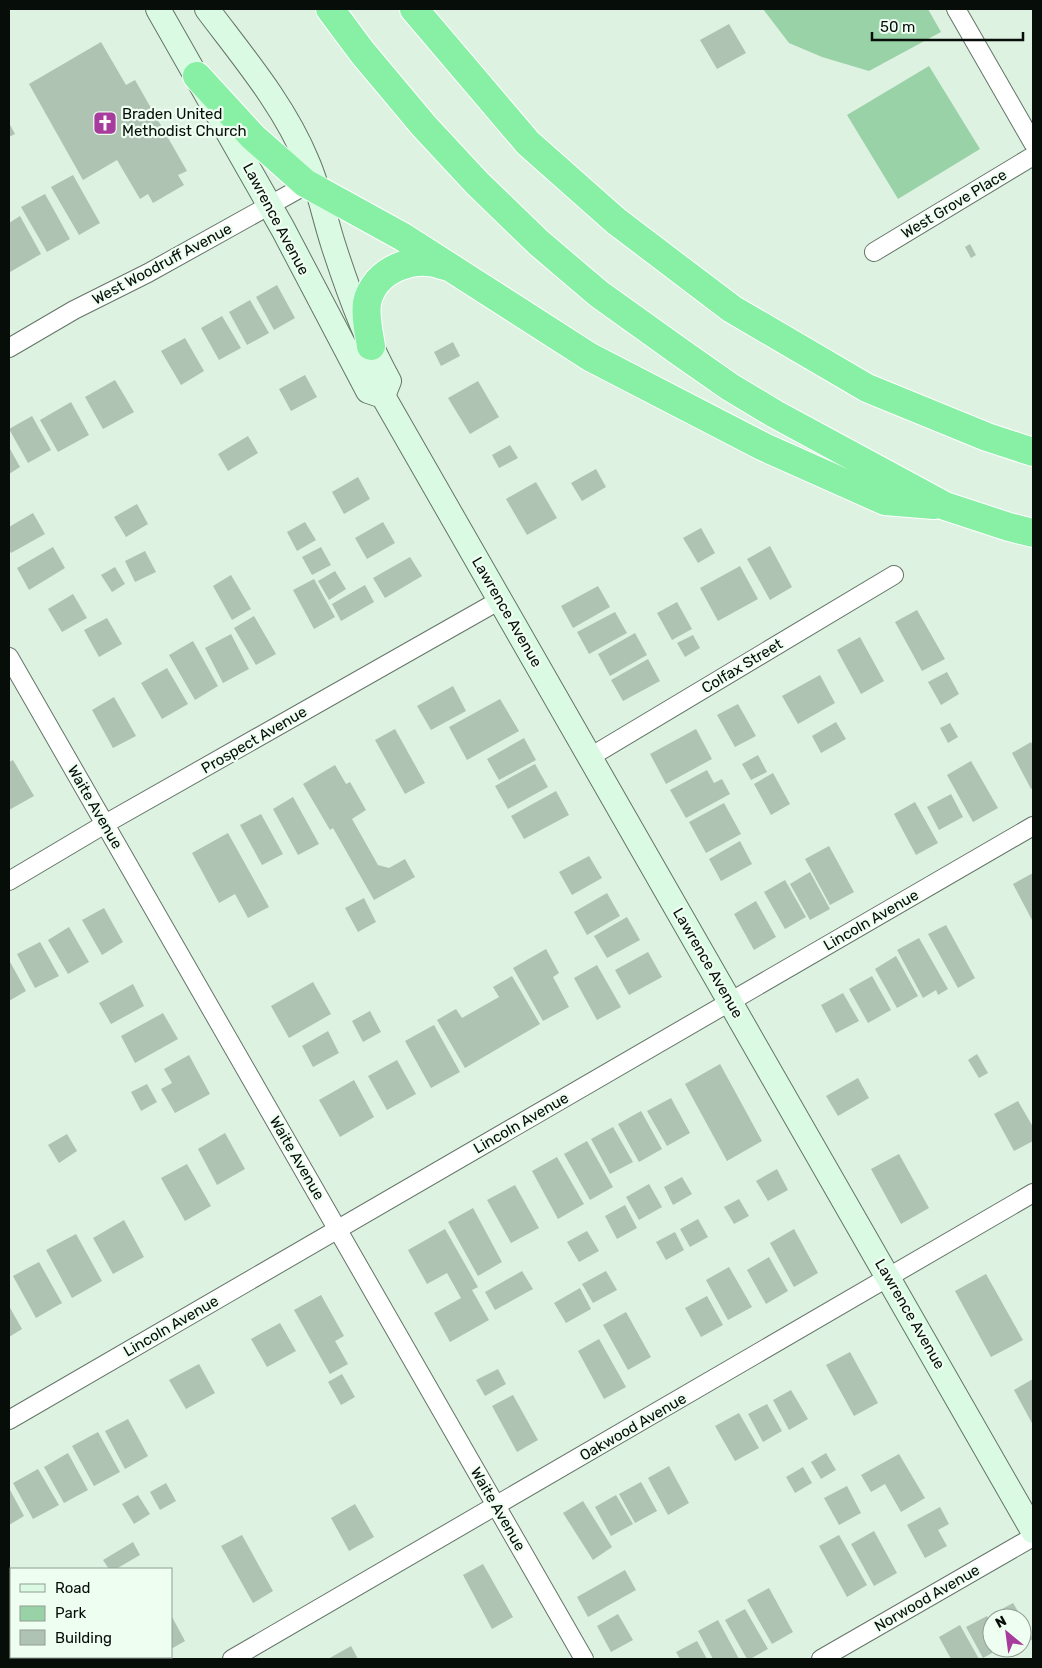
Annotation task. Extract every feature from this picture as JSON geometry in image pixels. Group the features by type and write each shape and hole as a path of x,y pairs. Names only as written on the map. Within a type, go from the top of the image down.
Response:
{"highway":[{"path":"330,9 362,52 405,104 470,176 538,243 598,294 760,405 945,506 1033,533"},
{"path":"414,9 528,143 616,221 732,309 867,388 987,437 1033,452"},
{"path":"197,76 253,137 313,185 403,237 590,357 764,447 884,501 945,506"},
{"path":"371,346 367,319 367,302 373,289 384,276 398,267 417,261 437,263 456,271"}],"street":[{"name":"Lawrence Avenue","path":"158,9 270,205 368,391 383,396 1033,1531"},
{"path":"207,9 283,114 300,145 357,313 389,381 383,396"},
{"path":"956,9 1033,143"},
{"name":"West Grove Place","path":"874,252 1033,156"},
{"name":"West Woodruff Avenue","path":"9,348 74,310 148,273 270,205 313,185"},
{"name":"Colfax Street","path":"590,757 894,575"},
{"name":"Prospect Avenue","path":"9,881 105,824 500,600"},
{"name":"Waite Avenue","path":"9,657 584,1659"},
{"name":"Lincoln Avenue","path":"9,1420 1033,826"},
{"name":"Oakwood Avenue","path":"232,1659 1033,1194"},
{"name":"Norwood Avenue","path":"821,1659 1033,1537"}],"green space":[{"path":"763,9 928,9 941,32 869,71 822,57 789,43"},
{"path":"929,66 980,149 898,199 847,115"}],"building":[{"path":"729,24 746,53 717,69 700,40"},
{"name":"Braden United Methodist Church","path":"101,42 126,85 135,80 187,171 178,175 184,185 153,203 148,194 140,199 117,160 83,180 29,84"},
{"path":"9,123 15,134 9,137"},
{"path":"73,175 100,223 79,235 51,187"},
{"path":"45,194 70,239 47,252 21,207"},
{"path":"20,216 41,254 10,272 9,223"},
{"path":"970,244 976,255 971,258 965,247"},
{"path":"277,285 295,318 274,330 256,297"},
{"path":"250,300 269,333 247,345 229,312"},
{"path":"222,316 241,348 219,360 201,328"},
{"path":"185,338 204,371 181,385 161,351"},
{"path":"453,342 460,356 441,366 434,352"},
{"path":"305,375 317,397 291,411 279,389"},
{"path":"115,380 134,412 103,429 85,397"},
{"path":"478,381 499,417 470,434 448,398"},
{"path":"71,402 89,435 58,452 40,420"},
{"path":"32,416 51,450 28,463 9,429"},
{"path":"248,436 258,453 228,471 218,454"},
{"path":"510,445 518,458 499,468 492,455"},
{"path":"9,447 20,467 9,474"},
{"path":"596,469 606,487 582,501 571,483"},
{"path":"358,477 370,499 344,514 332,492"},
{"path":"536,482 557,518 527,535 506,499"},
{"path":"137,504 148,524 126,537 114,517"},
{"path":"33,513 45,534 11,553 9,549 9,527"},
{"path":"305,522 316,540 297,551 287,532"},
{"path":"383,522 395,543 367,559 355,538"},
{"path":"701,528 715,553 698,563 683,538"},
{"path":"770,546 792,587 770,600 747,559"},
{"path":"53,547 65,568 29,590 17,568"},
{"path":"321,547 331,565 312,575 302,557"},
{"path":"145,551 156,572 135,582 125,561"},
{"path":"410,557 422,576 385,598 373,578"},
{"path":"740,566 758,599 718,621 700,588"},
{"path":"115,567 125,584 112,592 101,575"},
{"path":"335,571 346,589 329,600 318,581"},
{"path":"231,575 251,609 232,620 213,586"},
{"path":"314,579 335,617 314,629 293,590"},
{"path":"365,585 374,602 341,621 332,604"},
{"path":"598,586 610,607 573,628 561,606"},
{"path":"73,594 87,618 62,632 48,609"},
{"path":"677,602 692,629 672,640 657,613"},
{"path":"917,610 945,659 922,671 895,622"},
{"path":"615,612 627,633 589,654 577,632"},
{"path":"254,616 276,654 256,665 234,628"},
{"path":"107,618 122,644 99,657 84,630"},
{"path":"635,633 647,655 610,676 598,654"},
{"path":"231,634 249,669 223,683 205,648"},
{"path":"693,635 700,648 685,657 677,643"},
{"path":"860,637 884,681 861,694 837,650"},
{"path":"193,641 218,686 195,700 169,655"},
{"path":"648,659 660,681 623,701 611,680"},
{"path":"167,668 188,704 162,719 141,683"},
{"path":"947,672 959,694 941,705 928,682"},
{"path":"820,675 835,703 798,724 782,696"},
{"path":"453,686 466,711 431,730 417,706"},
{"path":"114,697 136,736 113,748 92,710"},
{"path":"500,699 519,731 467,760 449,727"},
{"path":"738,704 756,736 735,747 717,715"},
{"path":"836,722 846,739 821,753 812,736"},
{"path":"950,723 958,737 948,743 940,728"},
{"path":"395,729 425,783 405,794 375,740"},
{"path":"696,729 712,759 666,784 650,754"},
{"path":"524,738 536,760 499,780 487,759"},
{"path":"1031,742 1033,746 1033,788 1031,789 1012,753"},
{"path":"758,755 767,772 751,780 742,764"},
{"path":"13,760 34,796 9,810 9,762"},
{"path":"971,761 998,808 973,822 947,775"},
{"path":"535,764 548,787 508,809 495,786"},
{"path":"335,765 346,784 350,782 366,810 352,819 378,865 389,868 405,859 415,877 374,900 333,828 330,830 303,784"},
{"path":"707,770 714,783 722,779 730,794 686,818 670,790"},
{"path":"773,773 790,804 771,815 754,784"},
{"path":"556,791 569,815 524,839 511,816"},
{"path":"951,794 963,817 939,830 927,807"},
{"path":"293,797 319,844 298,855 273,809"},
{"path":"915,802 938,843 916,855 894,814"},
{"path":"724,803 741,834 706,853 689,822"},
{"path":"261,814 283,854 262,865 240,825"},
{"path":"228,833 269,907 248,918 235,894 219,903 192,853"},
{"path":"740,841 752,864 721,881 709,859"},
{"path":"829,846 854,892 830,905 805,859"},
{"path":"589,856 602,878 572,895 559,872"},
{"path":"810,872 830,909 810,920 790,884"},
{"path":"1033,873 1033,922 1013,884"},
{"path":"785,880 806,917 785,929 764,892"},
{"path":"607,893 620,916 587,935 574,912"},
{"path":"364,898 376,922 358,932 345,908"},
{"path":"756,901 776,937 754,950 734,914"},
{"path":"104,908 123,942 102,955 82,920"},
{"path":"627,917 640,940 607,958 594,936"},
{"path":"946,925 975,978 958,988 928,934"},
{"path":"69,927 89,962 68,974 48,940"},
{"path":"919,938 948,989 938,995 936,990 923,998 897,950"},
{"path":"40,942 59,976 35,988 17,954"},
{"path":"546,949 559,973 553,977 569,1007 543,1021 513,968"},
{"path":"648,952 662,977 629,995 615,970"},
{"path":"896,956 918,996 897,1008 875,969"},
{"path":"9,960 26,991 9,1001"},
{"path":"597,965 621,1007 597,1020 574,978"},
{"path":"512,976 540,1024 465,1068 437,1020 456,1009 462,1018 499,997 493,987"},
{"path":"872,976 891,1010 868,1023 849,989"},
{"path":"313,982 331,1014 289,1038 271,1006"},
{"path":"133,984 144,1006 111,1024 99,1003"},
{"path":"843,993 859,1021 836,1033 821,1005"},
{"path":"370,1011 381,1032 363,1042 352,1021"},
{"path":"163,1013 178,1039 135,1063 121,1036"},
{"path":"434,1025 460,1072 431,1088 405,1041"},
{"path":"328,1031 339,1053 313,1067 302,1046"},
{"path":"977,1054 988,1073 979,1078 968,1060"},
{"path":"189,1055 210,1094 175,1113 161,1089 172,1083 164,1069"},
{"path":"397,1060 416,1094 387,1110 368,1076"},
{"path":"720,1064 762,1141 727,1161 685,1084"},
{"path":"858,1078 869,1098 838,1116 826,1096"},
{"path":"354,1080 374,1117 340,1137 319,1100"},
{"path":"147,1084 157,1102 141,1111 131,1092"},
{"path":"671,1098 690,1133 667,1146 647,1111"},
{"path":"1018,1101 1033,1127 1033,1141 1014,1151 994,1114"},
{"path":"641,1111 662,1149 639,1162 618,1124"},
{"path":"613,1127 633,1162 610,1174 591,1139"},
{"path":"225,1133 245,1169 217,1185 198,1149"},
{"path":"67,1134 77,1151 59,1163 48,1145"},
{"path":"587,1141 613,1187 590,1200 564,1154"},
{"path":"899,1154 929,1208 901,1224 871,1169"},
{"path":"557,1157 584,1204 558,1219 532,1171"},
{"path":"187,1164 211,1206 185,1221 161,1178"},
{"path":"777,1169 788,1190 768,1201 756,1181"},
{"path":"682,1177 692,1194 673,1205 664,1187"},
{"path":"649,1184 662,1207 639,1220 626,1197"},
{"path":"515,1185 539,1228 511,1243 487,1200"},
{"path":"739,1199 749,1216 734,1224 724,1207"},
{"path":"625,1205 637,1228 617,1239 605,1216"},
{"path":"473,1208 502,1262 478,1276 448,1222"},
{"path":"698,1219 708,1237 690,1247 680,1229"},
{"path":"124,1220 144,1257 113,1274 93,1238"},
{"path":"445,1229 478,1287 472,1290 489,1320 450,1342 434,1313 461,1298 447,1273 427,1284 408,1250"},
{"path":"794,1229 818,1273 794,1287 770,1243"},
{"path":"587,1231 599,1251 579,1262 567,1242"},
{"path":"675,1232 684,1250 666,1260 656,1242"},
{"path":"76,1234 102,1281 72,1298 46,1250"},
{"path":"769,1257 788,1291 766,1304 747,1270"},
{"path":"39,1262 62,1303 36,1318 13,1276"},
{"path":"729,1267 752,1307 728,1320 706,1280"},
{"path":"522,1271 533,1289 495,1310 485,1292"},
{"path":"606,1271 617,1290 593,1303 582,1284"},
{"path":"986,1274 1023,1340 991,1357 955,1291"},
{"path":"580,1288 591,1309 566,1323 554,1303"},
{"path":"321,1295 344,1336 335,1341 348,1364 330,1374 294,1310"},
{"path":"707,1296 723,1325 701,1337 685,1308"},
{"path":"9,1306 22,1329 9,1337"},
{"path":"626,1312 651,1357 628,1370 603,1325"},
{"path":"280,1323 296,1351 267,1367 251,1339"},
{"path":"599,1339 626,1387 604,1399 578,1351"},
{"path":"850,1352 878,1403 854,1416 826,1365"},
{"path":"199,1364 215,1393 186,1409 169,1380"},
{"path":"498,1369 506,1384 485,1396 476,1380"},
{"path":"342,1374 355,1397 341,1405 328,1382"},
{"path":"1033,1379 1033,1425 1014,1390"},
{"path":"791,1390 808,1419 789,1430 773,1400"},
{"path":"513,1395 538,1440 517,1452 492,1406"},
{"path":"767,1404 782,1431 763,1442 748,1414"},
{"path":"739,1413 759,1448 735,1461 715,1426"},
{"path":"128,1419 148,1456 125,1469 105,1431"},
{"path":"98,1432 120,1472 94,1486 72,1446"},
{"path":"68,1453 88,1490 64,1503 44,1467"},
{"path":"826,1453 836,1470 821,1479 811,1462"},
{"path":"899,1454 925,1498 901,1512 885,1484 871,1492 861,1475"},
{"path":"669,1466 689,1503 668,1515 648,1478"},
{"path":"803,1467 812,1483 795,1493 786,1477"},
{"path":"38,1469 59,1505 33,1519 13,1483"},
{"path":"641,1482 657,1511 635,1523 619,1494"},
{"path":"166,1483 176,1501 160,1510 150,1492"},
{"path":"847,1486 861,1513 839,1525 824,1498"},
{"path":"9,1488 24,1516 9,1525"},
{"path":"138,1495 150,1514 134,1524 122,1504"},
{"path":"616,1495 633,1524 611,1536 595,1507"},
{"path":"583,1501 612,1547 593,1560 563,1513"},
{"path":"355,1504 374,1537 349,1551 331,1518"},
{"path":"940,1507 949,1524 938,1530 947,1546 925,1558 907,1525"},
{"path":"874,1531 897,1573 874,1586 851,1544"},
{"path":"242,1535 273,1591 253,1603 221,1546"},
{"path":"839,1535 867,1585 847,1597 819,1546"},
{"path":"133,1542 140,1555 118,1568 108,1568 103,1560"},
{"path":"483,1564 513,1617 492,1629 463,1575"},
{"path":"625,1570 636,1590 588,1617 577,1597"},
{"path":"769,1588 793,1632 772,1644 747,1600"},
{"path":"1013,1603 1016,1608 1004,1608"},
{"path":"745,1609 768,1649 750,1659 747,1659 725,1620"},
{"path":"618,1614 633,1640 611,1652 597,1626"},
{"path":"172,1617 185,1641 172,1648"},
{"path":"982,1619 982,1656 966,1627"},
{"path":"718,1620 739,1659 713,1659 698,1631"},
{"path":"960,1625 979,1659 951,1659 939,1637"},
{"path":"697,1641 707,1659 680,1659 676,1652"},
{"path":"351,1646 358,1659 328,1659"},
{"path":"74,1658 109,1659 75,1659"},
{"path":"116,1658 149,1659 116,1659"}],"place":[{"name":"Braden United Methodist Church","path":"105,123"}]}
